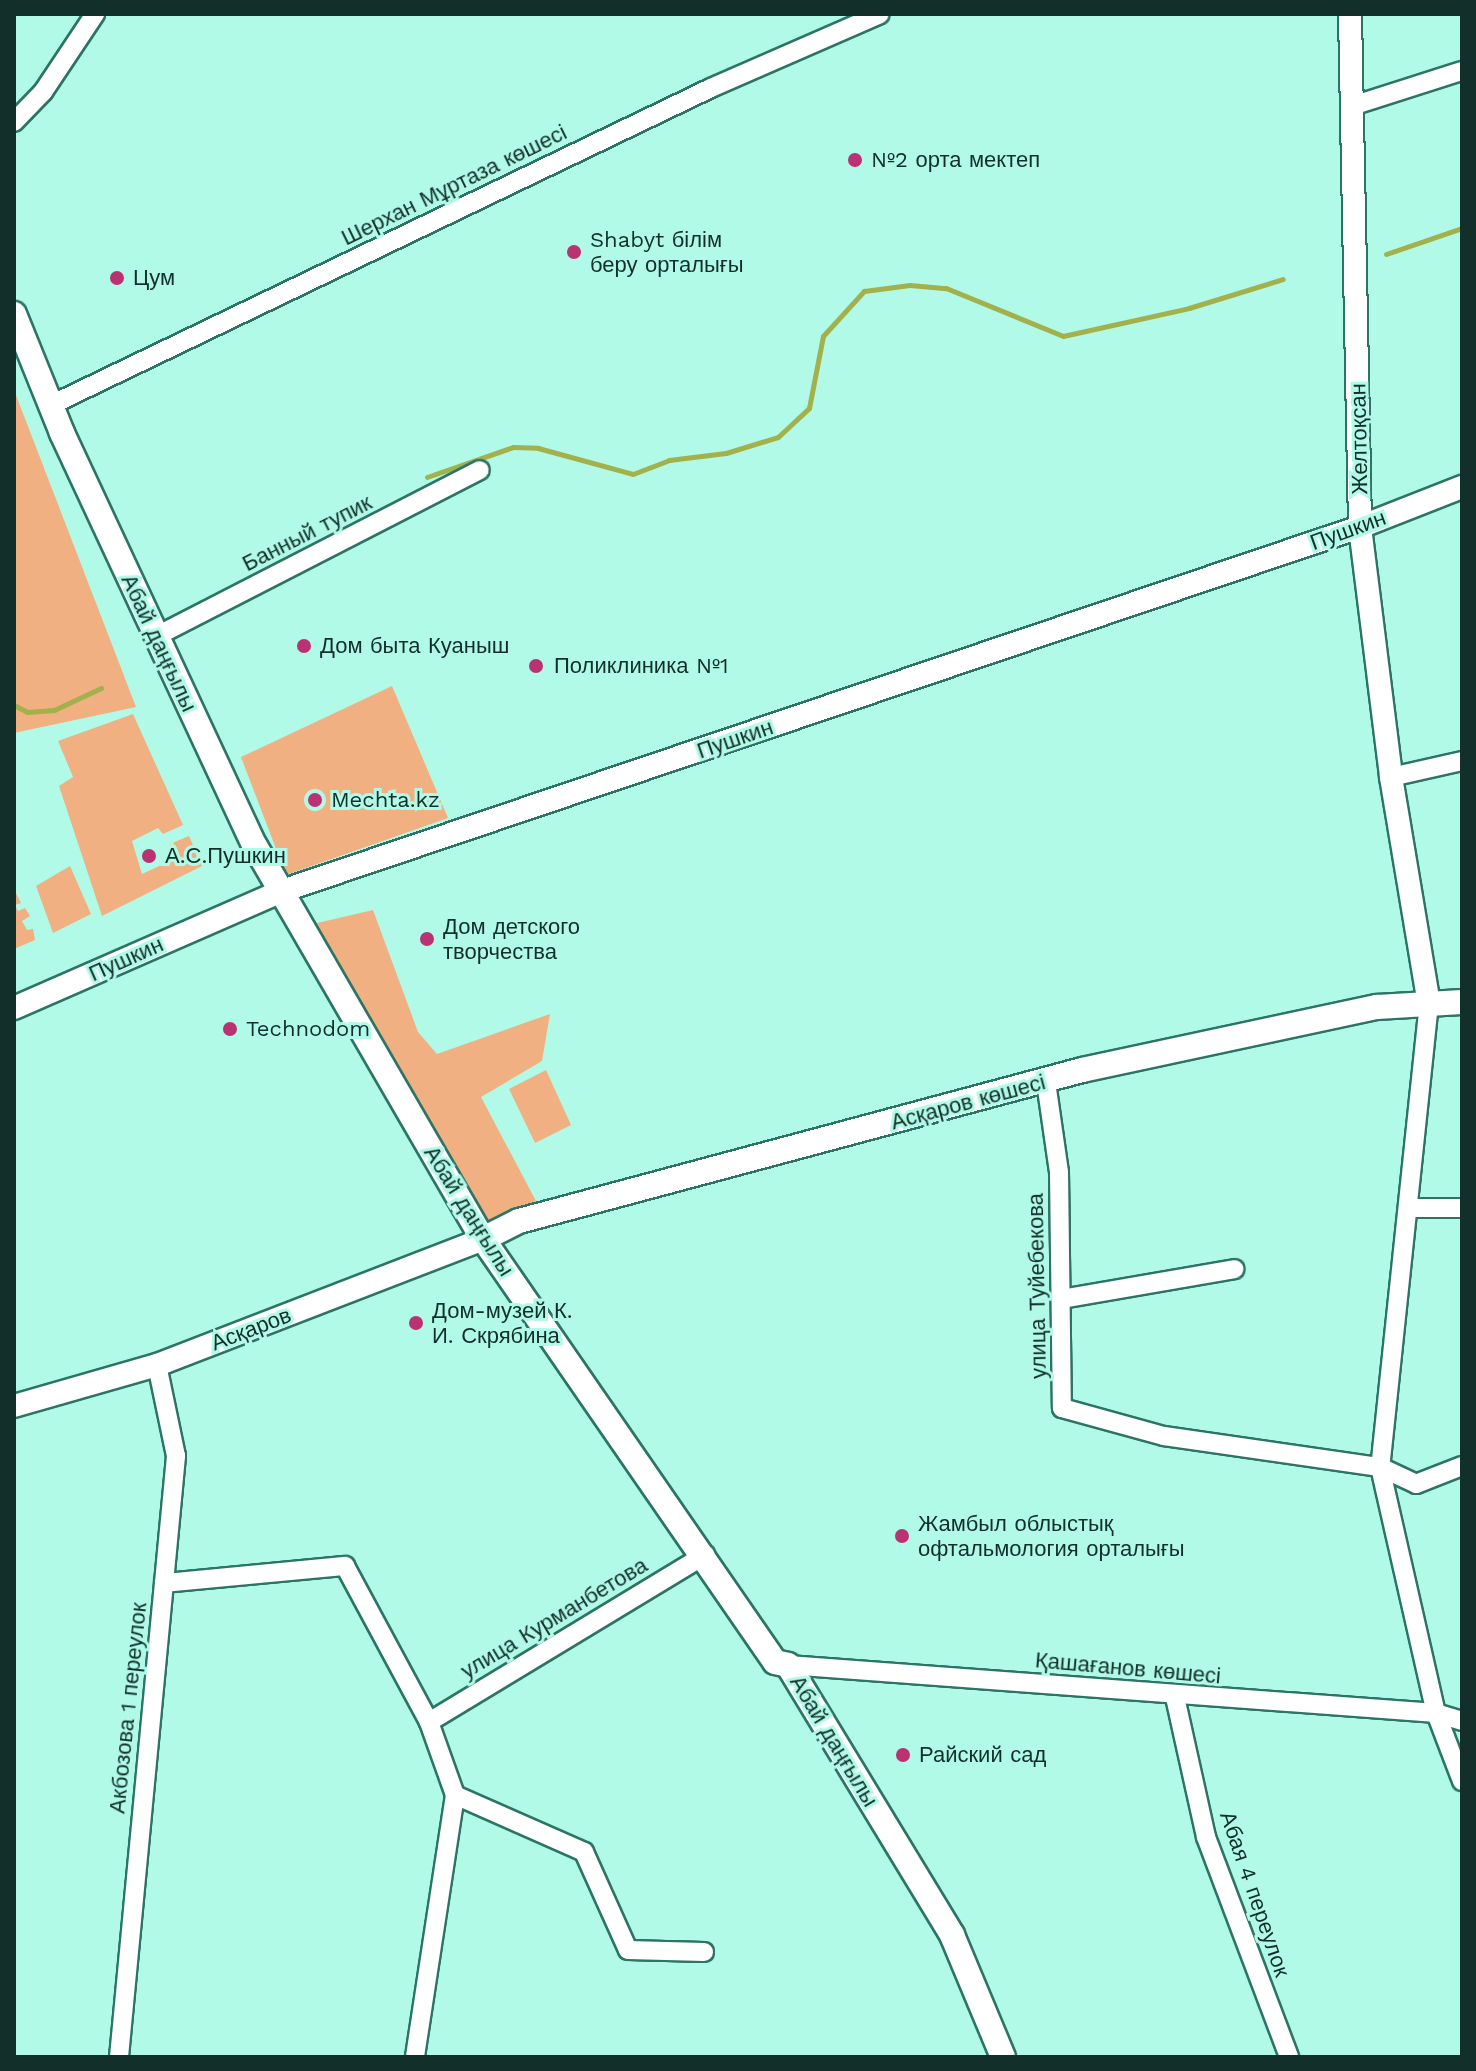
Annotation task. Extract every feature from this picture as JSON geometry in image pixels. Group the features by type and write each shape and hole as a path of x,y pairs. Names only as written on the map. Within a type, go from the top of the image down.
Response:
{"main road":[{"name":"Абай даңғылы","path":"14,314 51,405 155,637 255,846 483,1239 705,1555 775,1662 788,1665 952,1935 1003,2057"},
{"name":"Асқаров көшесі","path":"483,1239 519,1221 1046,1082 1377,1007 1462,1002"}],"street":[{"path":"14,122 43,92 95,14"},
{"name":"Шерхан Мұртаза көшесі","path":"51,405 711,88 880,14"},
{"name":"Желтоқсан","path":"1350,14 1360,527 1391,777 1429,1003"},
{"path":"1352,106 1462,71"},
{"name":"Банный тупик","path":"155,637 480,470"},
{"name":"Пушкин","path":"14,1008 282,891 1360,527 1462,487"},
{"path":"1391,777 1462,761"},
{"path":"1429,1003 1410,1208 1380,1467 1436,1713 1462,1781"},
{"name":"улица Туйебекова","path":"1046,1082 1059,1172 1062,1408 1164,1436 1380,1467"},
{"path":"1410,1208 1462,1208"},
{"name":"Асқаров","path":"14,1406 157,1365 483,1239"},
{"path":"1061,1299 1234,1269"},
{"name":"Акбозова 1 переулок","path":"119,2057 176,1456 157,1365"},
{"path":"1380,1467 1416,1484 1462,1466"},
{"name":"улица Курманбетова","path":"429,1722 705,1555"},
{"path":"164,1583 345,1566 429,1722 455,1795 415,2057"},
{"name":"Қашағанов көшесі","path":"788,1665 1091,1685 1175,1697 1436,1713 1462,1721"},
{"name":"Абая 4 переулок","path":"1175,1697 1206,1837 1289,2057"},
{"path":"455,1795 584,1852 628,1950 704,1952"}],"shaded area":[{"path":"14,390 136,707 14,733"},
{"path":"392,686 448,818 286,875 241,757"},
{"path":"133,714 183,825 163,834 158,828 132,841 142,874 168,862 170,844 189,836 202,866 102,916 59,786 73,777 58,741"},
{"path":"70,866 91,914 53,933 36,886"},
{"path":"14,889 21,903 15,905 18,911 25,908 30,916 22,921 27,930 33,929 35,940 14,949"},
{"path":"373,910 418,1032 437,1054 550,1014 542,1061 481,1097 537,1203 470,1239 313,924"},
{"path":"546,1070 571,1125 535,1143 509,1089"}],"waterway":[{"path":"1386,254 1462,228"},
{"path":"427,477 513,447 538,448 633,474 669,460 726,453 778,437 809,408 823,336 864,291 910,285 946,288 1063,336 1189,308 1283,279"},
{"path":"14,705 27,712 54,710 101,688"}],"place":[{"name":"№2 орта мектеп","path":"855,160"},
{"name":"Shabyt білім беру орталығы","path":"574,252"},
{"name":"Цум","path":"117,278"},
{"name":"Дом быта Куаныш","path":"304,646"},
{"name":"Поликлиника №1","path":"536,666"},
{"name":"Mechta.kz","path":"315,800"},
{"name":"А.С.Пушкин","path":"149,856"},
{"name":"Дом детского творчества","path":"427,939"},
{"name":"Technodom","path":"230,1029"},
{"name":"Дом-музей К. И. Скрябина","path":"416,1323"},
{"name":"Жамбыл облыстық офтальмология орталығы","path":"902,1536"},
{"name":"Райский сад","path":"903,1755"}]}
